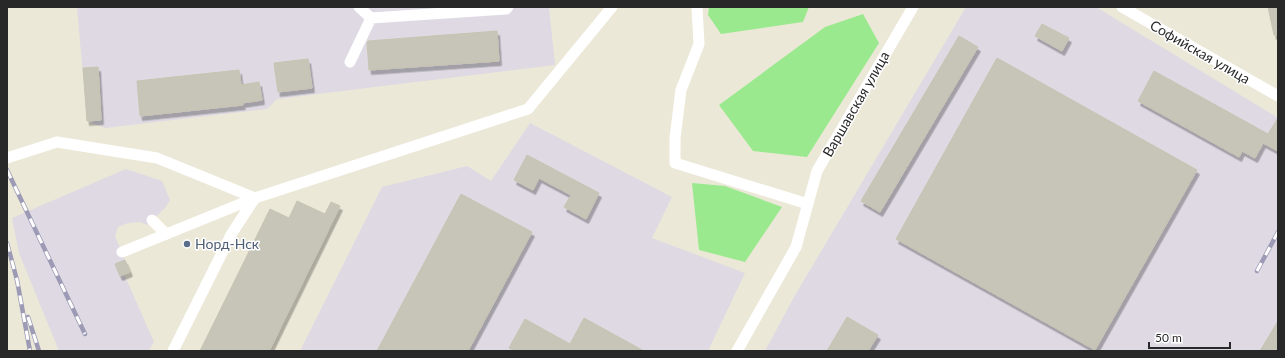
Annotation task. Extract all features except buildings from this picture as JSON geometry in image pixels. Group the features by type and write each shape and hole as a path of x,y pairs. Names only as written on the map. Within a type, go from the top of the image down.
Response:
{"street":[{"path":"359,7 371,18 506,9 508,7"},
{"path":"122,252 255,198 528,109 612,7"},
{"path":"697,7 699,44 682,90 675,138 675,163 808,204"},
{"name":"Варшавская улица","path":"737,351 796,247 817,171 913,7"},
{"name":"Софийская улица","path":"1122,7 1278,96"},
{"path":"350,62 371,18"},
{"path":"7,158 57,142 157,158 255,198"},
{"path":"173,351 232,233 255,198"},
{"path":"152,220 166,234"}],"shaded area":[{"path":"77,7 549,7 555,65 277,99 267,109 105,128 87,121"},
{"path":"966,7 1096,7 1278,118 1278,351 765,351 794,297"},
{"path":"530,123 672,197 652,238 745,273 708,351 300,351 382,187 467,166 491,181"},
{"path":"126,169 162,181 170,200 165,208 147,225 140,222 128,223 118,227 115,236 130,272 124,274 154,342 148,351 59,351 19,253 12,218"}],"green space":[{"path":"709,7 809,7 803,22 721,34 708,15"},
{"path":"863,14 879,43 807,157 753,151 719,105 825,27"},
{"path":"692,183 725,186 782,207 745,262 699,250"}],"railway":[{"path":"7,170 85,334"},
{"path":"1257,271 1278,232"},
{"path":"7,243 17,280 30,351"},
{"path":"28,317 39,351"}],"place":[{"name":"Норд-Нск","path":"187,244"}]}
